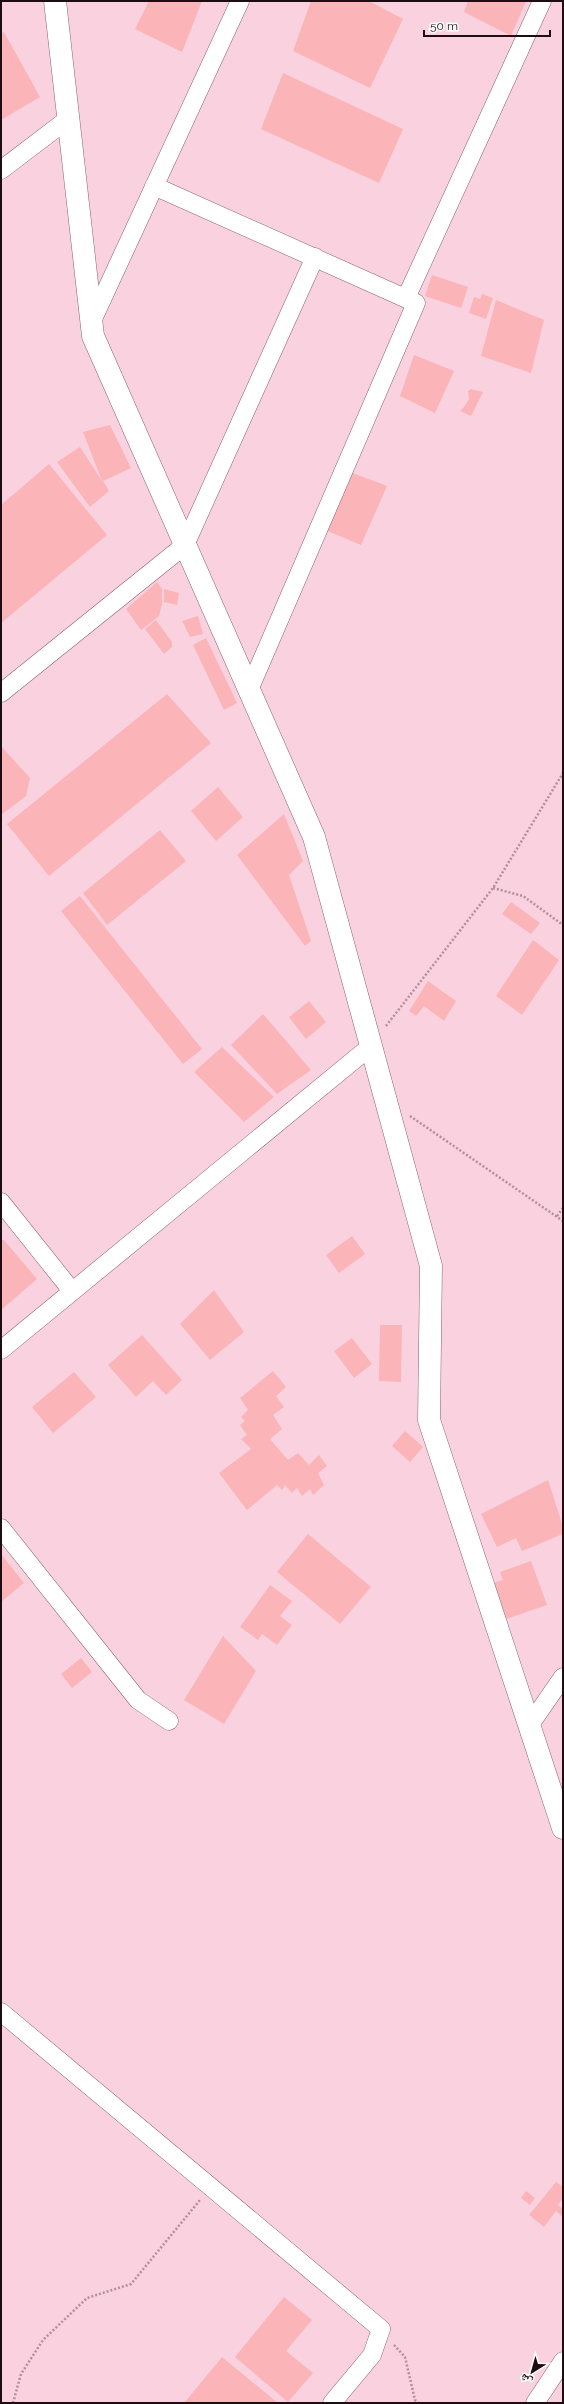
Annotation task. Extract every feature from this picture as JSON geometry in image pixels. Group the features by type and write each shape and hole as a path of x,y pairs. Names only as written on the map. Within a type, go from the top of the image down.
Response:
{"street":[{"path":"55,1 93,336 314,837 431,1266 429,1420 563,1828"},
{"path":"92,321 240,1"},
{"path":"406,298 542,1"},
{"path":"1,170 68,119"},
{"path":"154,186 416,303 249,690"},
{"path":"1,693 185,545 315,257"},
{"path":"1,1350 371,1046"},
{"path":"1,1202 72,1291"},
{"path":"1,1528 138,1700 169,1721"},
{"path":"529,1726 563,1677"},
{"path":"1,2012 380,2329 372,2355 332,2403"},
{"path":"534,2403 563,2361"}],"path":[{"path":"371,1046 494,888 563,773"},
{"path":"494,888 523,896 563,924"},
{"path":"387,1101 563,1221"},
{"path":"557,1216 563,1208"},
{"path":"13,2403 21,2374 43,2340 86,2298 131,2284 210,2187"},
{"path":"380,2329 405,2357 416,2400 419,2403"}],"building":[{"path":"149,1 202,1 182,52 135,29"},
{"path":"311,1 369,1 403,19 370,88 293,51"},
{"path":"468,1 526,1 511,36 464,12"},
{"path":"4,32 40,97 1,120 1,33"},
{"path":"283,73 403,129 379,183 261,129"},
{"path":"432,275 468,287 461,308 425,296"},
{"path":"482,294 493,298 486,319 469,313 474,297 480,299"},
{"path":"496,300 544,320 531,373 481,356"},
{"path":"414,355 454,371 435,413 400,396"},
{"path":"471,389 483,392 471,416 460,411 469,399 468,391"},
{"path":"110,425 131,468 103,481 109,491 90,507 57,462 80,447 102,481 83,432"},
{"path":"49,464 107,535 1,623 1,505"},
{"path":"350,472 387,486 361,545 325,530"},
{"path":"157,582 162,589 162,604 159,616 141,630 126,609"},
{"path":"164,589 179,593 177,605 164,602"},
{"path":"198,616 203,634 190,637 182,621"},
{"path":"156,620 172,642 172,647 164,654 145,629"},
{"path":"206,638 237,703 224,710 193,645"},
{"path":"167,694 211,743 49,876 7,824"},
{"path":"1,746 30,778 26,796 1,815"},
{"path":"218,787 243,817 216,841 191,811"},
{"path":"284,814 303,861 289,875 311,941 305,946 237,855"},
{"path":"160,830 186,861 107,925 83,893"},
{"path":"80,896 202,1049 183,1064 61,911"},
{"path":"511,902 540,923 531,934 502,914"},
{"path":"533,940 559,960 522,1015 496,996"},
{"path":"428,981 456,1001 444,1021 424,1006 416,1016 409,1011"},
{"path":"309,1001 326,1022 306,1039 289,1017"},
{"path":"263,1014 311,1070 277,1094 231,1045"},
{"path":"222,1047 274,1097 244,1122 194,1072"},
{"path":"352,1236 365,1254 339,1273 326,1255"},
{"path":"1,1240 4,1240 37,1279 1,1310"},
{"path":"214,1290 244,1332 210,1360 180,1324"},
{"path":"380,1325 402,1325 401,1382 379,1381"},
{"path":"142,1335 182,1380 166,1395 153,1381 136,1397 108,1365"},
{"path":"352,1338 372,1364 354,1378 334,1351"},
{"path":"273,1371 286,1387 276,1396 284,1407 273,1415 282,1429 270,1439 288,1460 298,1453 309,1465 319,1455 327,1466 318,1473 324,1485 313,1495 310,1489 302,1496 297,1488 292,1493 285,1485 282,1490 277,1485 247,1510 219,1473 251,1449 241,1439 247,1435 240,1425 245,1421 241,1417 248,1410 240,1398"},
{"path":"74,1372 96,1397 53,1433 32,1407"},
{"path":"405,1431 423,1447 410,1462 392,1446"},
{"path":"548,1480 563,1527 563,1534 522,1551 516,1538 497,1547 481,1514"},
{"path":"308,1534 371,1587 340,1624 277,1572"},
{"path":"1,1554 24,1583 1,1602"},
{"path":"531,1561 547,1605 503,1620 490,1584 503,1580 500,1572"},
{"path":"270,1585 292,1601 280,1616 292,1625 277,1645 262,1634 258,1640 240,1627"},
{"path":"223,1636 256,1671 224,1724 184,1700"},
{"path":"81,1658 92,1672 72,1688 61,1674"},
{"path":"556,2182 563,2187 563,2198 558,2205 563,2209 563,2217 556,2211 544,2227 529,2215"},
{"path":"526,2191 535,2198 530,2205 521,2198"},
{"path":"284,2297 312,2320 286,2351 313,2373 288,2402 235,2357"},
{"path":"222,2357 278,2403 184,2403"}]}
